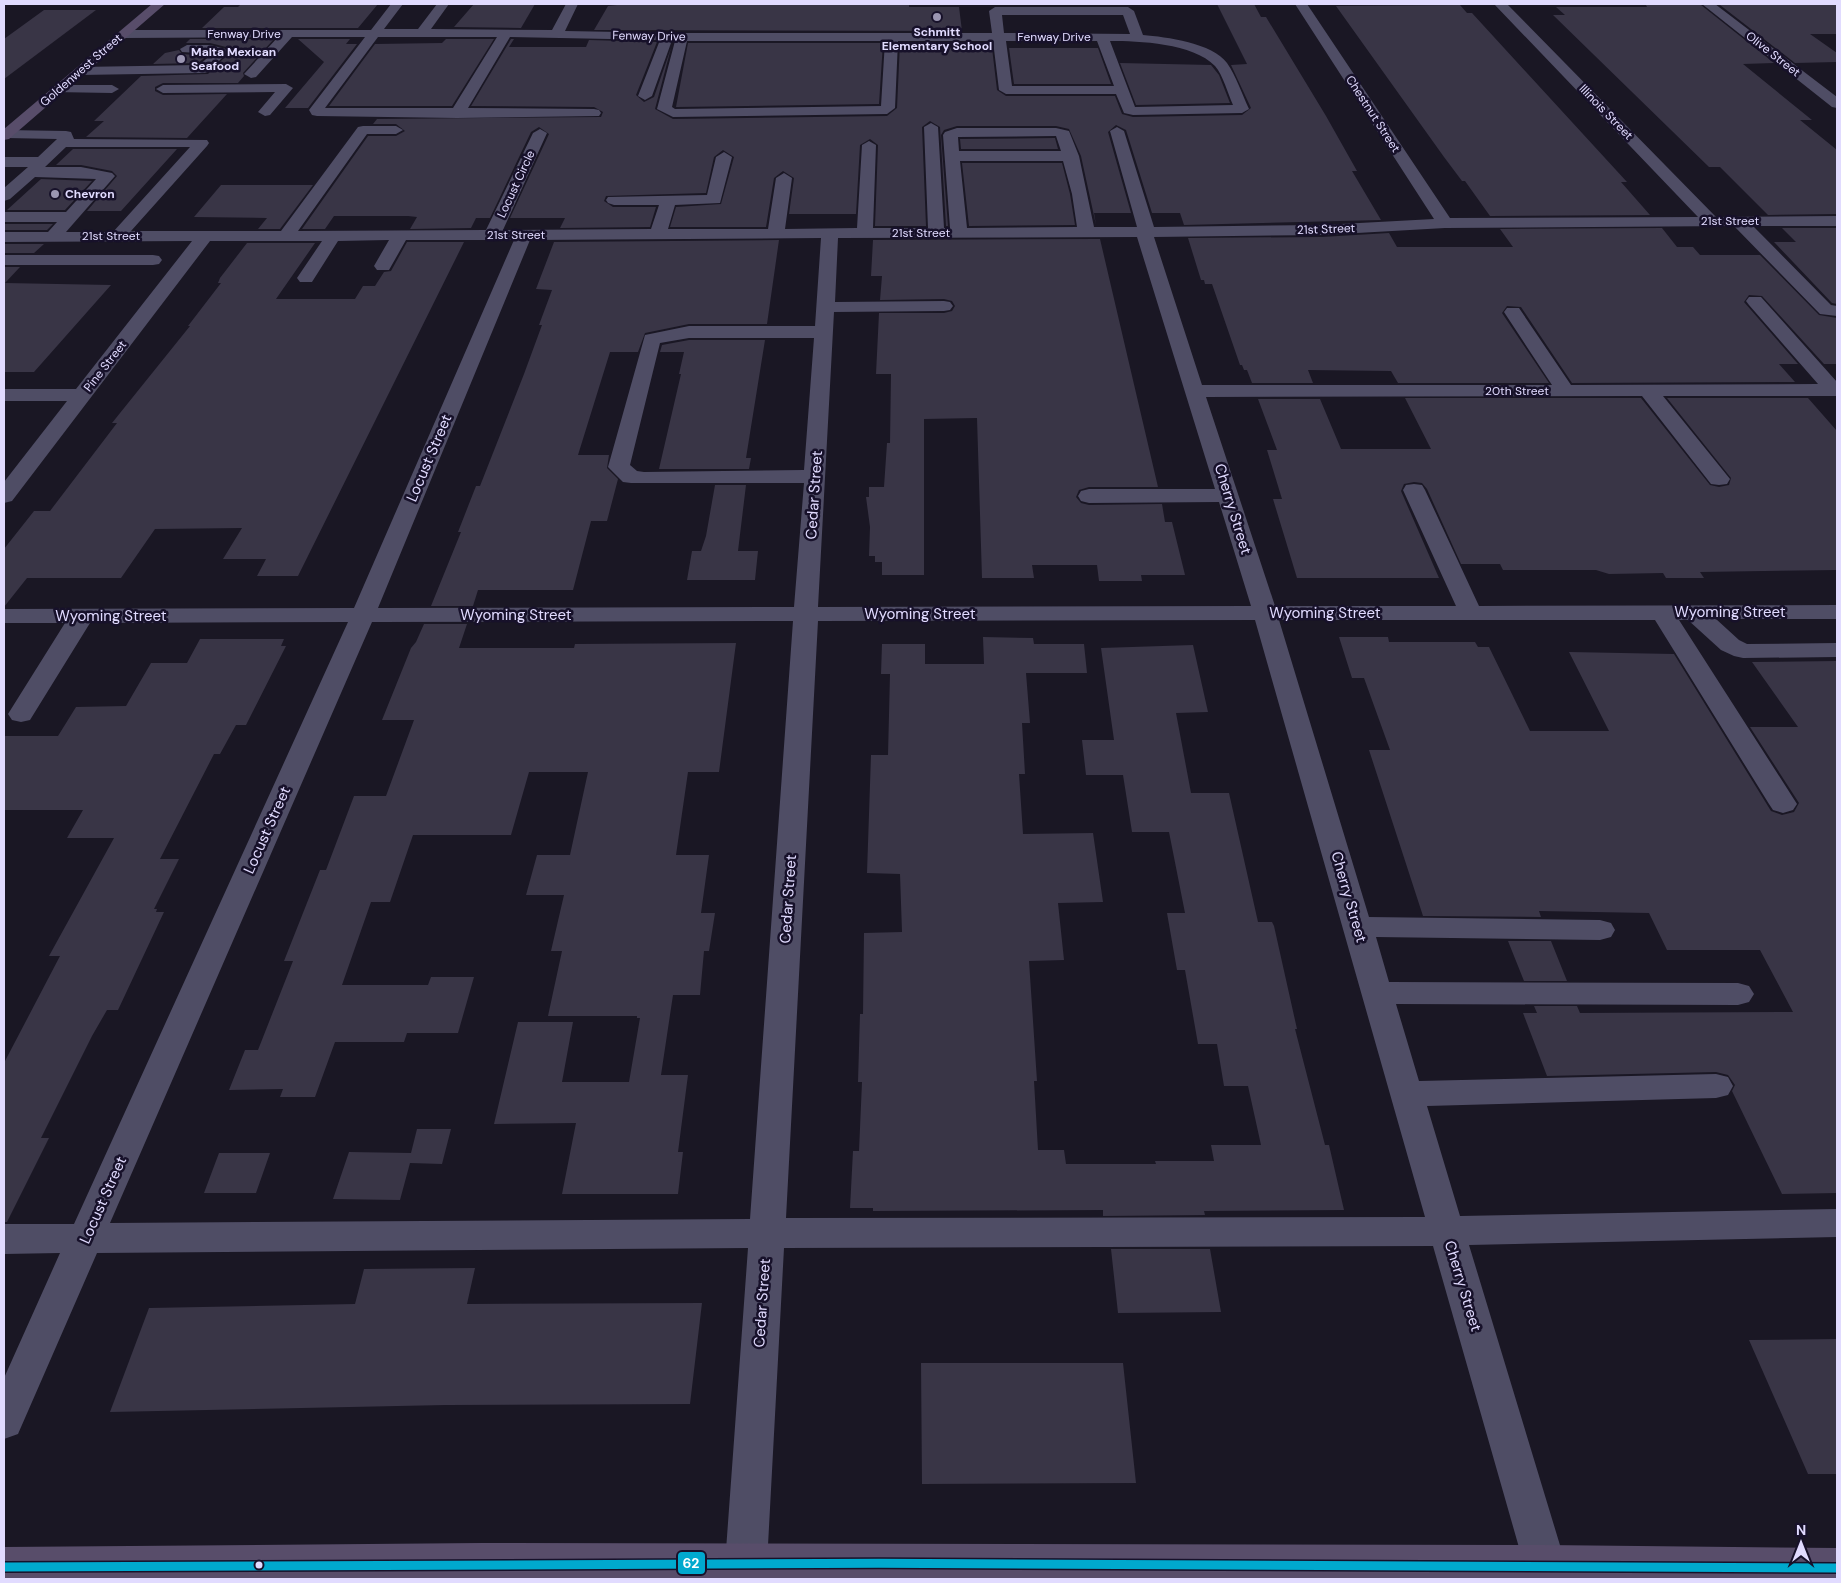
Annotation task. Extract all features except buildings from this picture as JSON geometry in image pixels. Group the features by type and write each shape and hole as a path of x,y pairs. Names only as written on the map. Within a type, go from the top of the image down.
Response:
{"main road":[{"name":"Goldenwest Street","path":"5,135 159,4"},
{"path":"4,1567 166,1572 746,1564 1544,1572 1837,1568"}],"street":[{"path":"397,4 316,110 317,112 594,113"},
{"path":"422,33 443,4"},
{"path":"557,33 572,4"},
{"name":"Chestnut Street","path":"1301,4 1445,223"},
{"name":"Illinois Street","path":"1500,4 1711,221"},
{"name":"Olive Street","path":"1708,4 1837,104"},
{"path":"1102,37 1122,90 1006,90 995,11 1128,11 1138,38"},
{"path":"457,114 506,33"},
{"name":"Fenway Drive","path":"123,34 557,33 667,37 1138,38 1175,42 1206,54 1221,64 1242,109 1133,112 1129,110 1122,90"},
{"path":"80,71 186,71 203,69 238,34"},
{"path":"251,74 288,34"},
{"path":"645,96 667,37"},
{"path":"682,37 664,109 673,113 882,111 888,108 892,37"},
{"path":"105,49 124,49"},
{"path":"172,49 210,49 221,52"},
{"path":"148,89 286,88 265,112"},
{"path":"59,89 128,89"},
{"path":"931,127 936,233"},
{"path":"286,236 363,130 410,129"},
{"name":"Cherry Street","path":"1117,131 1146,232 1265,613 1447,1231 1544,1572"},
{"path":"959,233 950,134 957,132 1046,132 1064,134 1071,156 1086,232"},
{"name":"Locust Circle","path":"492,235 540,133"},
{"path":"4,196 11,184 36,167 67,138 66,135 5,135"},
{"path":"62,143 202,143 118,236"},
{"path":"865,233 869,145"},
{"path":"953,156 1071,156"},
{"path":"614,200 714,200 724,157"},
{"path":"4,162 107,176 71,217 44,260"},
{"path":"776,234 784,178"},
{"path":"658,234 668,200"},
{"path":"4,217 71,217"},
{"name":"21st Street","path":"4,237 1146,232 1322,230 1445,223 1837,220"},
{"path":"1738,221 1826,310 1837,312"},
{"name":"Cedar Street","path":"746,1564 830,234"},
{"path":"383,266 400,235"},
{"name":"Locust Street","path":"4,1421 363,615 524,235"},
{"name":"Pine Street","path":"4,496 12,475 83,395 205,236"},
{"path":"306,278 333,236"},
{"path":"4,260 153,260"},
{"path":"1754,301 1836,390"},
{"path":"815,476 644,478 631,477 619,467 652,339 689,332 944,306"},
{"path":"1513,312 1566,391"},
{"name":"20th Street","path":"1196,391 1836,390"},
{"path":"1648,391 1719,479"},
{"path":"4,395 83,395"},
{"path":"1414,490 1471,613"},
{"path":"1089,496 1229,495"},
{"path":"1662,612 1783,804"},
{"path":"1694,612 1730,645 1743,651 1837,650"},
{"name":"Wyoming Street","path":"4,616 1837,612"},
{"path":"21,714 82,616"},
{"path":"1358,927 1600,930"},
{"path":"1377,993 1738,994"},
{"path":"1407,1094 1716,1086"},
{"path":"4,1239 767,1233 1447,1231 1837,1223"}],"transit line":[{"name":"62","path":"4,1567 481,1563 1545,1565 1837,1568"}],"place":[{"name":"Schmitt Elementary School","path":"937,17"},
{"name":"Malta Mexican Seafood","path":"181,59"},
{"name":"Chevron","path":"55,194"}]}
